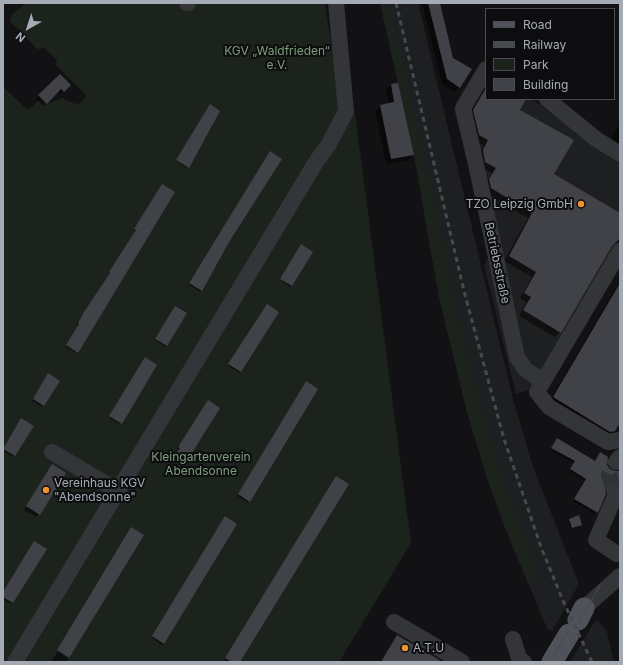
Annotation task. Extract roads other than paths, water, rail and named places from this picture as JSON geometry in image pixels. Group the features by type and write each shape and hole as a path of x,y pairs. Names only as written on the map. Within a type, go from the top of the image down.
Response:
{"main road":[{"path":"552,662 577,620"}],"street":[{"path":"15,662 328,144 346,111 336,3"},
{"name":"Betriebsstraße","path":"485,71 463,108 484,197 491,240 517,357 540,386 549,407 608,442 620,440"},
{"path":"548,100 596,139 620,154"},
{"path":"540,386 620,251"},
{"path":"52,452 118,491"},
{"path":"614,489 616,494 596,540 617,554"},
{"path":"577,620 620,576"},
{"path":"394,622 462,662"},
{"path":"513,639 519,658 524,662"}],"tunnel":[{"path":"614,489 609,475 616,462"}],"tram line":[{"path":"579,622 601,584"},
{"path":"550,662 568,631"}],"railway":[{"path":"396,3 464,291 504,439 541,547 564,603 592,662"}],"place":[{"name":"TZO Leipzig GmbH","path":"581,204"},
{"name":"Vereinhaus KGV \"Abendsonne\"","path":"46,490"},
{"name":"A.T.U","path":"405,648"}],"park label":[{"name":"KGV „Waldfrieden“ e.V.","path":"277,58"},
{"name":"Kleingartenverein Abendsonne","path":"201,464"}]}
